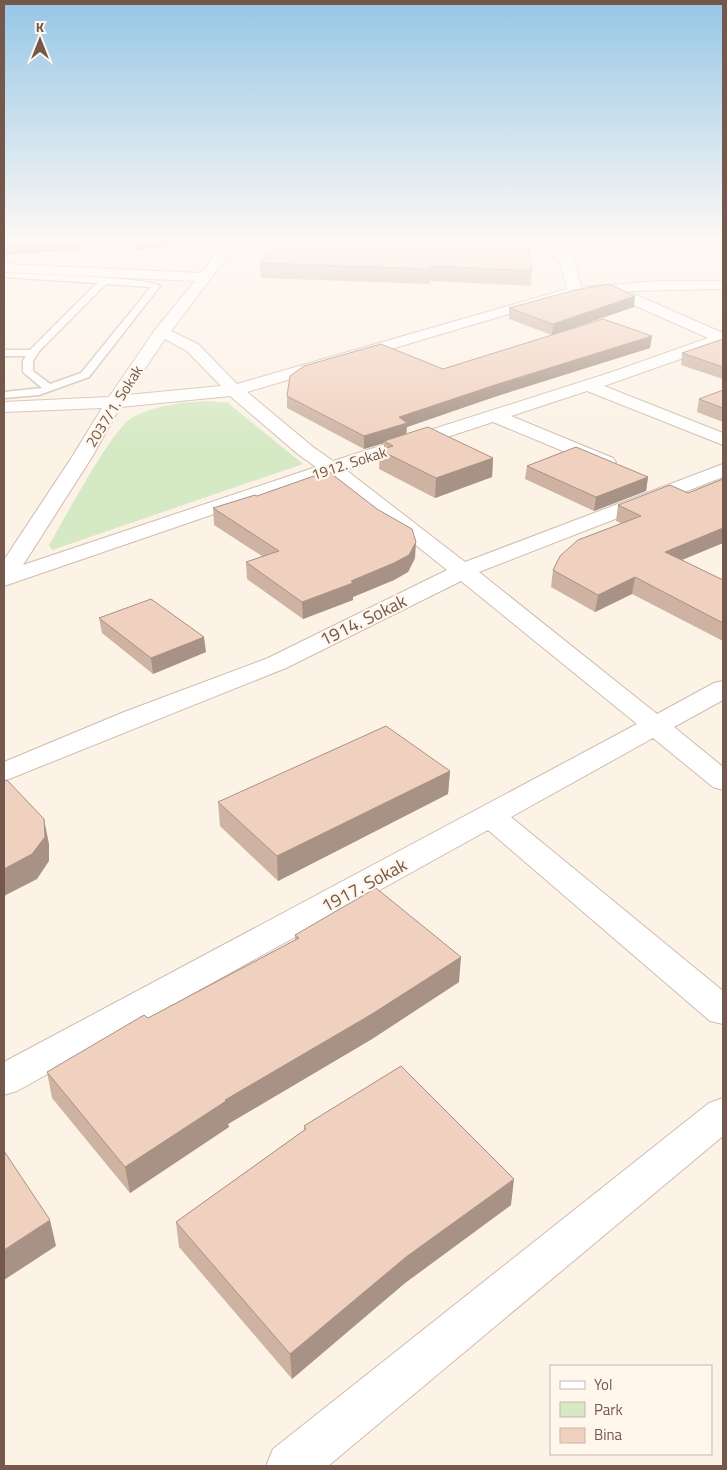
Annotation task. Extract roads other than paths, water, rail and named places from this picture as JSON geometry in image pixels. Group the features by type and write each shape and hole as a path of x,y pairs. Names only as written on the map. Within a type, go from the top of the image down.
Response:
{"street":[{"name":"2037/1. Sokak","path":"4,578 82,457 114,402 161,333 180,310"},
{"path":"4,408 114,402 234,390 507,310"},
{"path":"657,310 723,339"},
{"path":"161,333 174,335 189,344 234,390 306,451 331,468 462,571 723,781"},
{"name":"1912. Sokak","path":"4,578 331,468 589,386 723,339"},
{"path":"589,386 723,439"},
{"path":"494,416 619,468"},
{"name":"1914. Sokak","path":"4,772 134,718 277,663 462,571 723,470"},
{"path":"646,479 672,490"},
{"name":"1917. Sokak","path":"4,1080 723,689"},
{"path":"491,816 723,1011"},
{"path":"290,1466 723,1114"}],"lane":[{"path":"50,389 28,372 28,361 33,353 76,310"},
{"path":"4,395 24,395 50,389 81,377 88,372 137,310"},
{"path":"4,353 33,353"}]}
